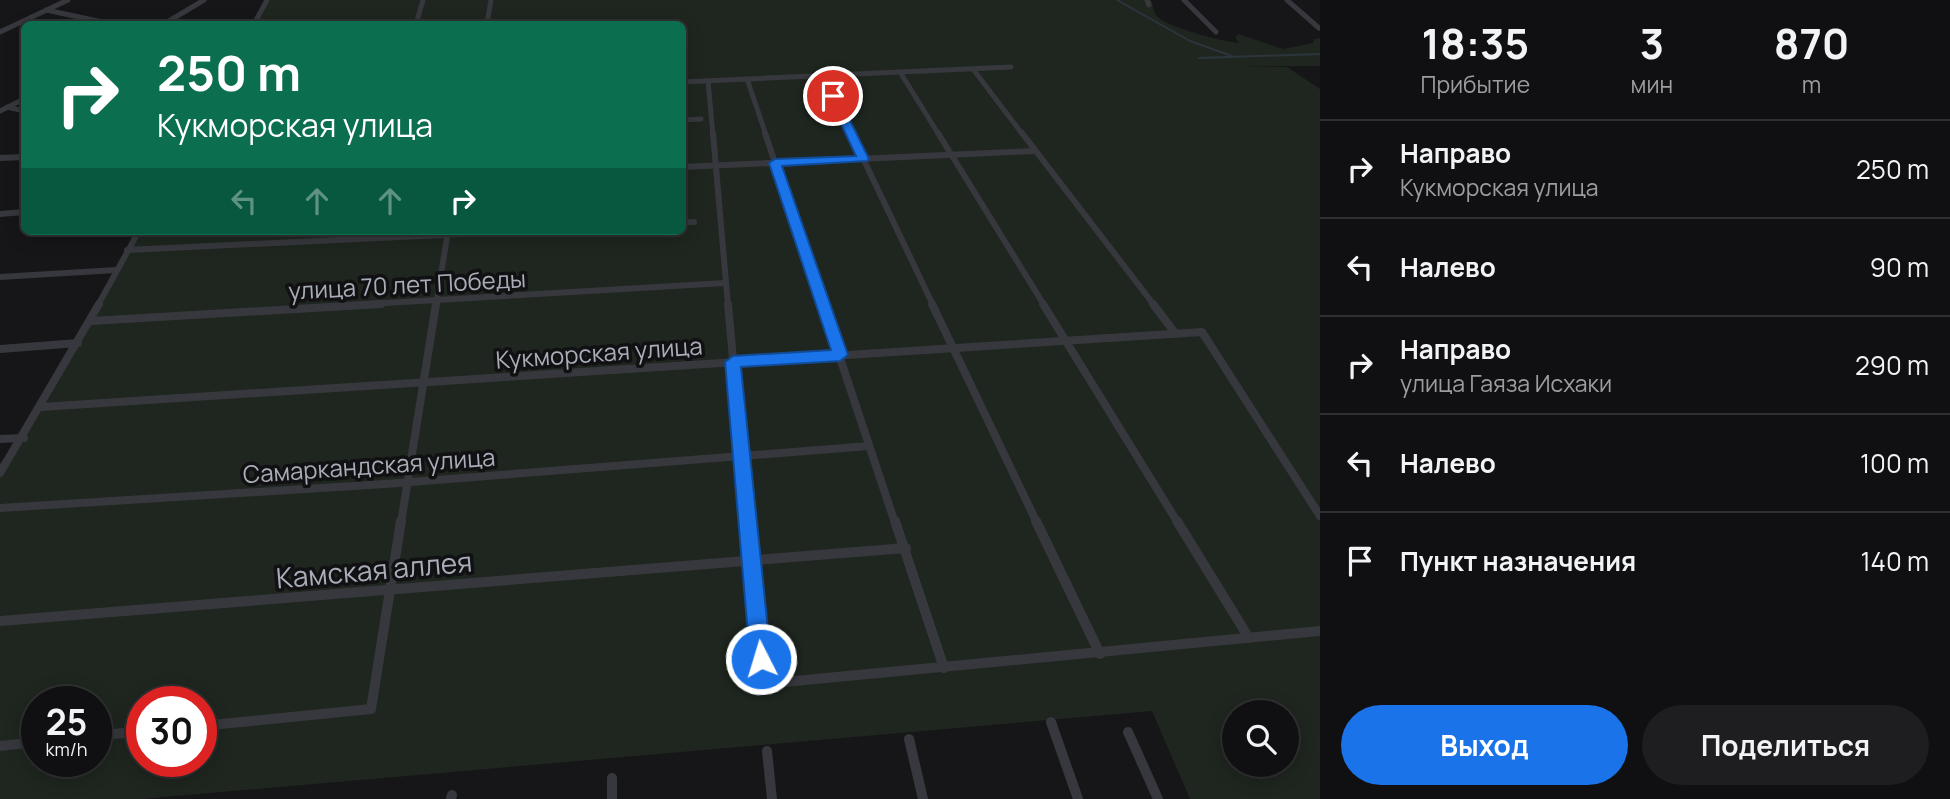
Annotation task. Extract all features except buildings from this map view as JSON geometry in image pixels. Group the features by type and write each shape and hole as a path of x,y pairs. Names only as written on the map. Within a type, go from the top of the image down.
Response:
{"street":[{"path":"23,21 68,0"},
{"path":"169,21 204,0"},
{"path":"256,21 267,0"},
{"path":"417,21 423,0"},
{"path":"488,21 491,0"},
{"path":"1184,0 1216,32"},
{"path":"1287,0 1319,28"},
{"path":"46,10 98,21"},
{"path":"0,32 21,22"},
{"path":"686,82 1012,67"},
{"path":"973,69 1175,333"},
{"path":"900,72 1249,638"},
{"path":"823,75 1100,654"},
{"path":"747,79 944,668"},
{"path":"708,81 724,283 763,684 1320,631"},
{"path":"0,111 21,100"},
{"path":"0,105 21,110"},
{"path":"686,120 701,119"},
{"path":"686,167 1035,151"},
{"path":"0,158 21,157"},
{"path":"0,214 21,212"},
{"path":"686,222 694,222"},
{"path":"0,473 24,438 136,235"},
{"path":"127,250 409,235"},
{"path":"217,724 372,709 447,235"},
{"path":"0,277 116,270"},
{"name":"улица 70 лет Победы","path":"91,321 437,303 724,283"},
{"name":"Кукморская улица","path":"41,407 1202,332 1320,516"},
{"path":"0,349 78,343"},
{"path":"0,439 24,438"},
{"name":"Самаркандская улица","path":"0,509 408,482 869,446"},
{"name":"Камская аллея","path":"0,621 906,548"},
{"path":"1051,722 1078,799"},
{"path":"1128,732 1157,799"},
{"path":"909,739 923,799"},
{"path":"0,746 21,744"},
{"path":"767,751 772,799"},
{"path":"612,778 612,799"}],"shaded area":[{"path":"267,0 1151,0 1156,15 1162,20 1221,40 1239,43 1235,38 1238,34 1283,49 1313,43 1314,39 1320,38 1320,66 1239,66 1287,67 1320,89 1320,799 1190,799 1152,711 142,799 0,799 0,463 30,427 141,235 686,235 686,21 256,21"}],"waterway":[{"path":"1117,0 1190,41 1232,56"},
{"path":"1199,58 1320,54"}],"route":[{"path":"761,659 733,362 840,355 775,163 863,159 833,96"}]}
